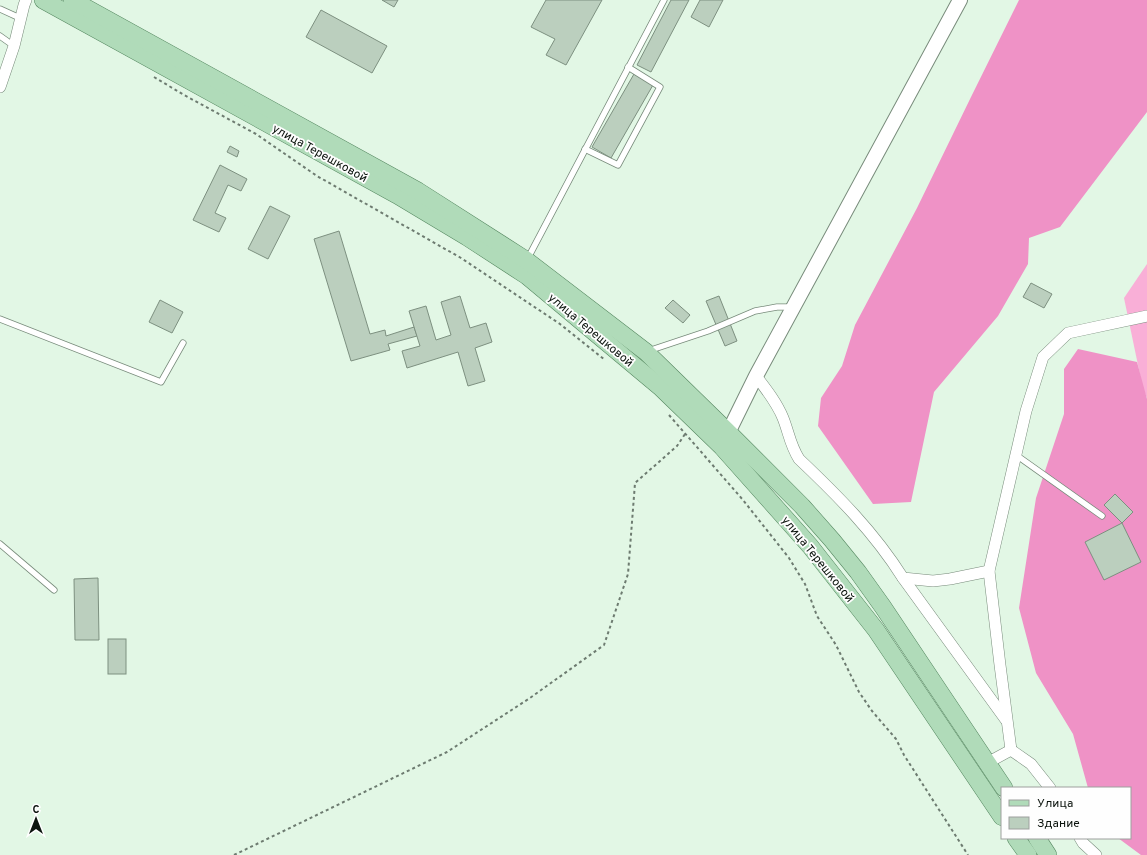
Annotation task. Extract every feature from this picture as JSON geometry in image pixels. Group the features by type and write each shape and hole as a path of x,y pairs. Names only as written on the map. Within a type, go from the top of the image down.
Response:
{"main road":[{"name":"улица Терешковой","path":"43,0 397,195 467,237 527,276 725,439 802,506 832,540 883,607 1003,787"},
{"name":"улица Терешковой","path":"72,0 418,191 526,260 646,352 725,439 876,630 1001,816"},
{"path":"1017,839 1028,855"},
{"path":"1037,839 1048,855"}],"street":[{"path":"0,87 14,46 26,0"},
{"path":"725,439 756,376 960,0"},
{"path":"1049,787 1031,764 1011,750 989,571 1026,411 1043,357 1068,333 1147,316"},
{"path":"756,376 769,393 783,418 793,449 799,459 851,510 892,560 903,578 1007,721"},
{"path":"903,578 933,581 989,571"},
{"path":"987,762 1011,750"},
{"path":"1081,839 1096,855"}],"lane":[{"path":"526,260 664,0"},
{"path":"0,9 22,19"},
{"path":"0,36 14,46"},
{"path":"585,149 618,165 660,87 628,67"},
{"path":"646,352 708,331 755,311 794,307"},
{"path":"0,319 161,382 183,343"},
{"path":"1016,455 1102,516"},
{"path":"0,544 54,590"}],"path":[{"path":"151,76 256,134 317,176 461,258 560,324 608,362"},
{"path":"665,411 743,500 789,558 804,584 817,616 836,645 859,692 872,711 896,739 904,755 968,855"},
{"path":"234,855 447,752 530,698 604,644 628,574 635,483 677,446 685,434"}],"shaded area":[{"path":"1019,0 1147,0 1147,112 1060,227 1029,238 1028,264 998,316 934,392 911,502 873,504 818,426 821,398 842,366 855,325 917,208"},
{"path":"1147,264 1147,398 1143,389 1124,298"},
{"path":"1078,349 1137,362 1147,399 1147,855 1141,855 1119,839 1131,839 1131,787 1088,787 1073,734 1036,673 1019,608 1036,498 1064,414 1064,369"}],"building":[{"path":"382,0 398,0 394,7"},
{"path":"546,0 602,0 566,65 546,55 555,39 531,27"},
{"path":"671,0 689,0 651,72 637,65"},
{"path":"700,0 723,0 709,27 691,17"},
{"path":"321,10 387,46 372,73 306,37"},
{"path":"634,74 653,85 611,158 592,147"},
{"path":"230,146 239,151 237,157 227,152"},
{"path":"220,165 247,179 241,191 228,185 215,213 226,218 219,232 193,220"},
{"path":"270,206 290,216 268,259 248,249"},
{"path":"339,231 370,334 385,330 386,336 414,327 417,336 388,344 390,350 351,361 314,239"},
{"path":"1031,283 1052,294 1044,308 1023,297"},
{"path":"460,296 470,328 486,323 492,342 475,348 485,381 468,386 458,352 407,368 402,351 420,346 409,311 426,306 436,340 451,335 441,302"},
{"path":"719,296 737,341 725,346 706,301"},
{"path":"160,300 183,312 172,333 149,322"},
{"path":"673,300 690,315 683,323 665,308"},
{"path":"1115,494 1133,512 1122,523 1104,505"},
{"path":"1122,523 1141,562 1104,580 1085,542"},
{"path":"98,578 99,640 75,640 74,579"},
{"path":"108,639 126,639 126,674 108,674"}]}
